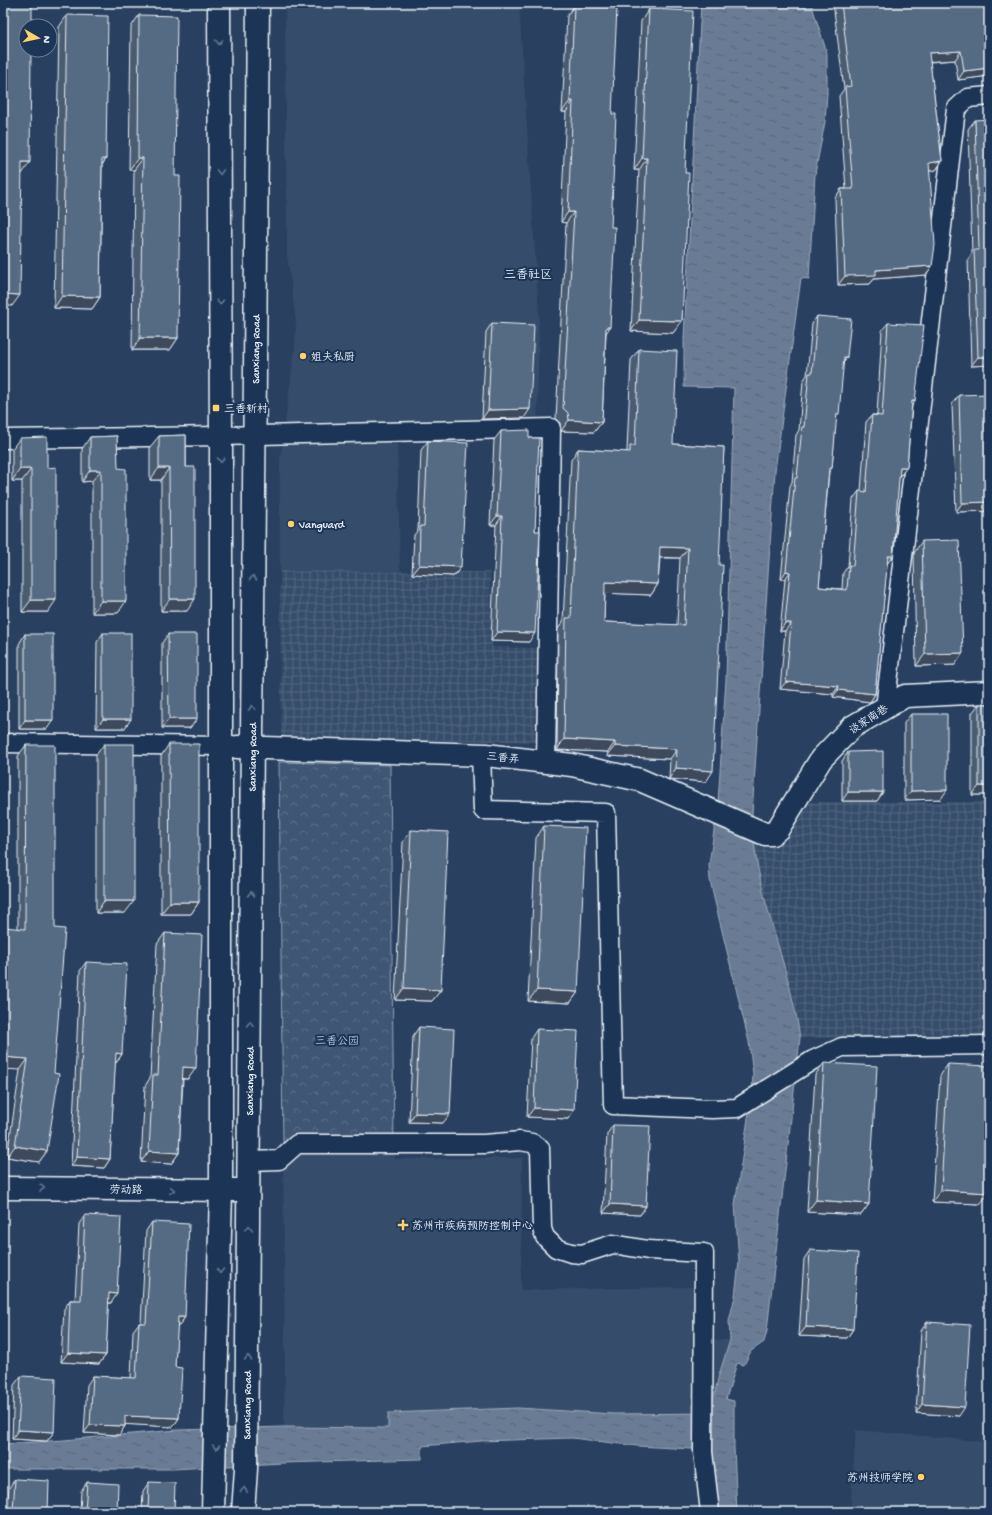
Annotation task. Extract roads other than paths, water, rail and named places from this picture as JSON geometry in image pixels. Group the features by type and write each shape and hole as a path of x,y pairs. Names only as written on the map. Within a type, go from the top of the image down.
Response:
{"main road":[{"path":"213,1512 221,1190 221,436 219,3"},
{"name":"Sanxiang Road","path":"243,1512 247,1425 250,1161 258,3"},
{"name":"谈家南巷","path":"768,834 778,829 821,759 852,727 905,696 989,692"},
{"name":"三香弄","path":"221,746 481,755 572,765 640,780 768,834"},
{"name":"劳动路","path":"3,1188 249,1190"}],"street":[{"path":"885,708 956,109 968,98 989,96"},
{"path":"3,439 221,436 551,428 546,762"},
{"path":"3,743 221,746"},
{"path":"481,755 483,810 606,813 613,1105 737,1108 813,1060 842,1047 989,1045"},
{"path":"250,1161 278,1160 297,1144 484,1144 520,1141 532,1143 540,1148 542,1229 545,1237 556,1248 571,1253 582,1254 613,1244 648,1250 704,1253 702,1411 703,1452 710,1512"}],"water":[{"path":"701,3 811,3 827,53 825,122 815,174 809,279 801,278 775,471 752,814 754,843 765,899 788,982 800,1038 767,1331 764,1342 751,1351 744,1365 737,1363 726,1399 734,1401 734,1447 737,1512 717,1512 709,1450 637,1446 572,1438 481,1441 422,1446 422,1459 283,1463 173,1469 3,1469 3,1444 177,1430 284,1427 388,1428 388,1413 518,1408 614,1414 710,1413 719,1375 730,1340 729,1321 735,1296 739,1262 735,1204 752,1092 753,1074 749,1042 714,898 710,880 709,865 718,802 726,679 734,388 684,387 684,338"}],"place":[{"name":"姐夫私厨","path":"303,356"},
{"name":"三香新村","path":"216,408"},
{"name":"Vanguard","path":"291,524"},
{"name":"苏州市疾病预防控制中心","path":"403,1225"},
{"name":"苏州技师学院","path":"921,1477"}],"district":[{"name":"三香社区","path":"528,274"}],"park label":[{"name":"三香公园","path":"337,1040"}]}
